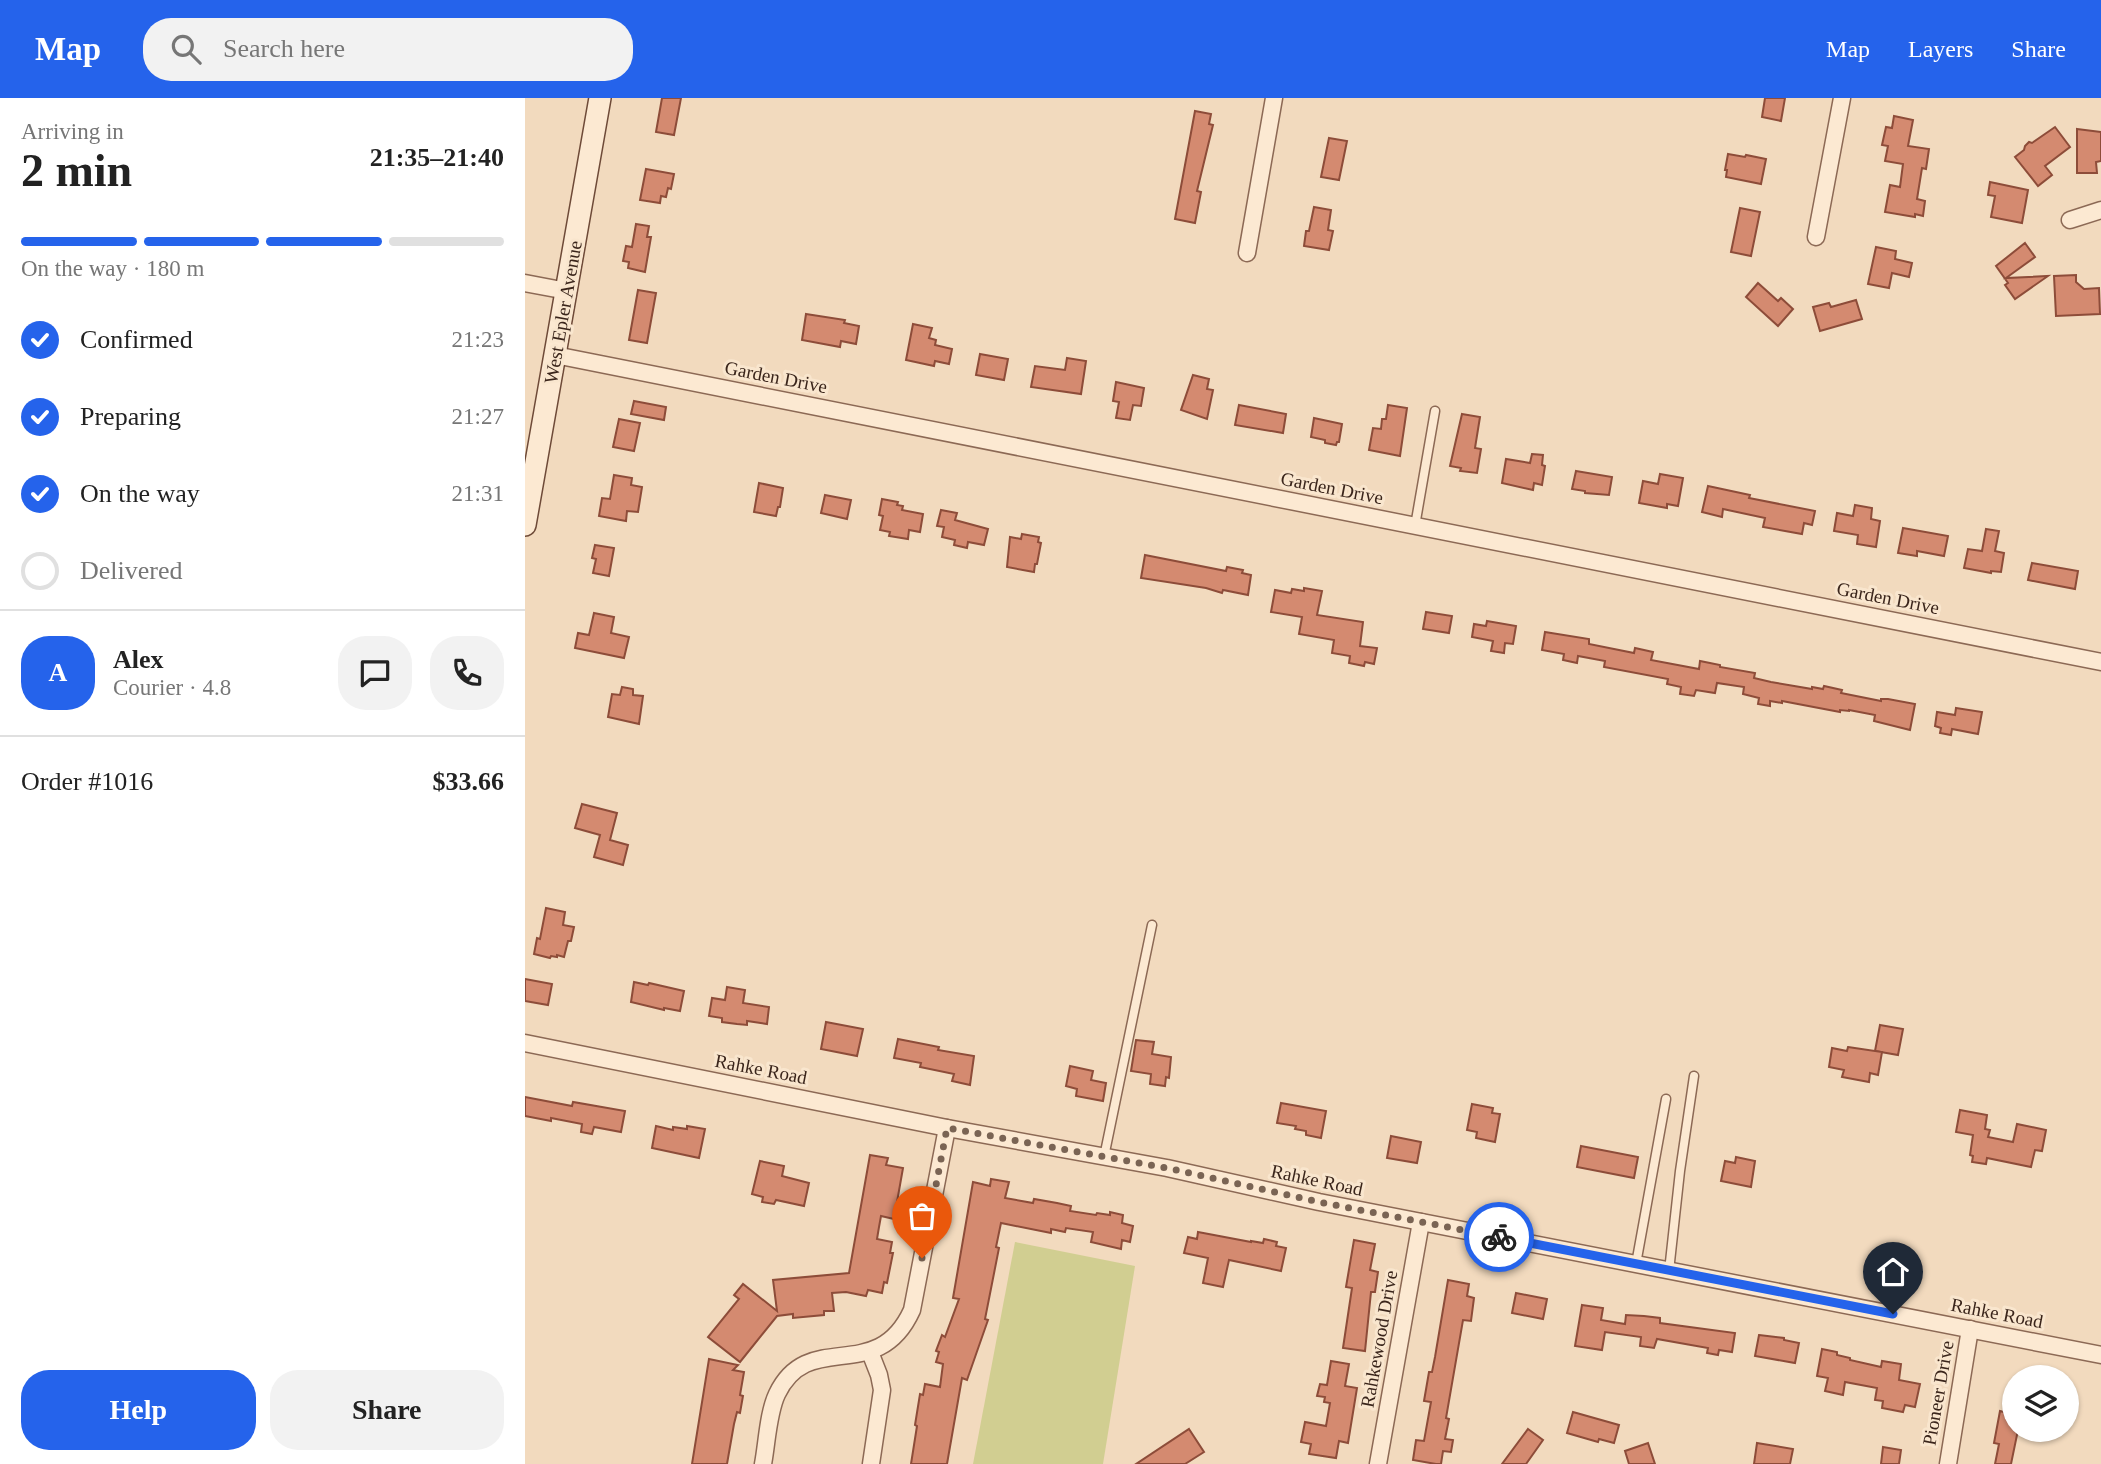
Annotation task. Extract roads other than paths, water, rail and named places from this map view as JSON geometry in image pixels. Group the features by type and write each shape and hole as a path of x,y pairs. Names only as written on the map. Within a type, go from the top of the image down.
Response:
{"street":[{"name":"West Epler Avenue","path":"525,525 529,472 555,355 600,98"},
{"path":"1247,253 1274,98"},
{"path":"1816,237 1842,98"},
{"path":"2070,220 2101,210"},
{"path":"525,283 567,291"},
{"name":"Garden Drive","path":"555,355 2101,662"},
{"name":"Rahke Road","path":"525,1044 2101,1356"},
{"path":"763,1464 774,1401 787,1380 804,1364 814,1360 870,1352 884,1345 905,1324 912,1310 947,1128"},
{"name":"Rahkewood Drive","path":"1378,1464 1421,1222"},
{"name":"Pioneer Drive","path":"1948,1464 1970,1329"},
{"path":"870,1352 882,1390 871,1464"}],"lane":[{"path":"1415,526 1435,411"},
{"path":"1104,1157 1152,925"},
{"path":"1668,1271 1694,1076"},
{"path":"1636,1264 1666,1099"}]}
